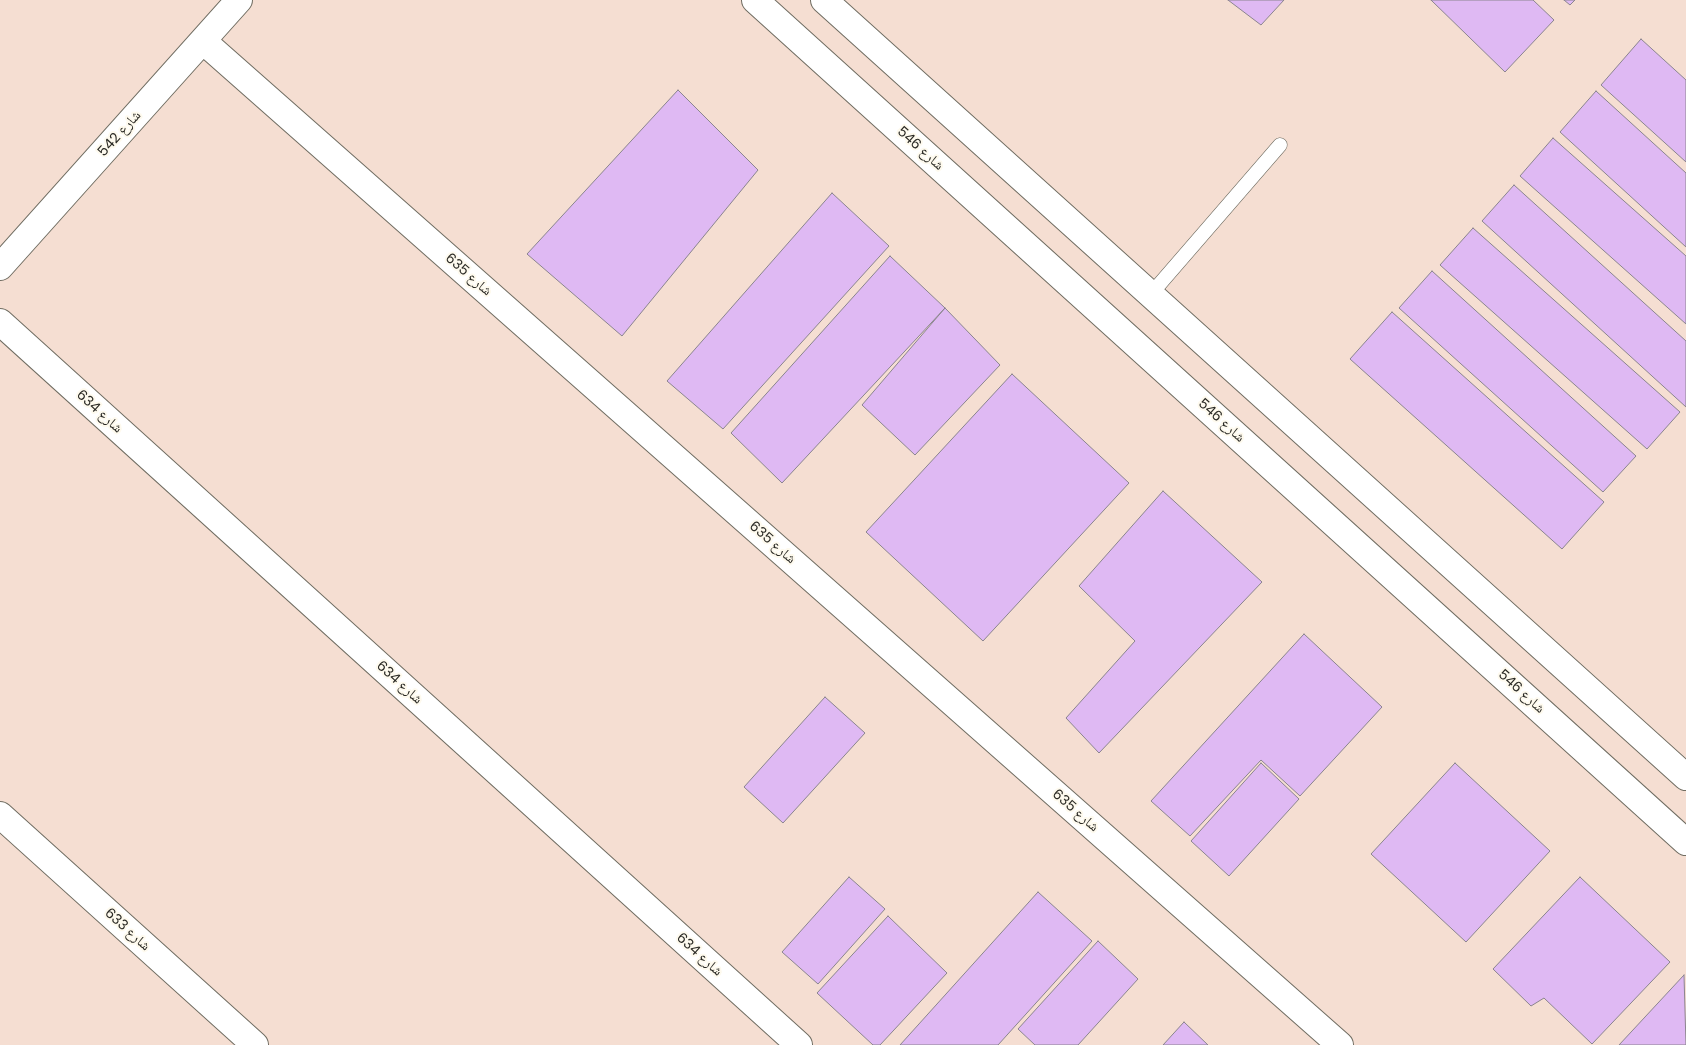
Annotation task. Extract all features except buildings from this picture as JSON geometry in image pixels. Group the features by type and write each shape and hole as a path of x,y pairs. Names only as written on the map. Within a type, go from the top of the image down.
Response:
{"street":[{"name":"شارع 542","path":"0,267 239,0"},
{"name":"شارع 546","path":"755,0 1686,842"},
{"path":"824,0 1686,777"},
{"name":"شارع 635","path":"203,41 1340,1045"},
{"name":"شارع 634","path":"0,322 798,1045"},
{"name":"شارع 633","path":"0,815 255,1045"}],"lane":[{"path":"1151,294 1280,145"}],"shaded area":[{"path":"0,0 1686,0 1686,1045 0,1045"}]}
